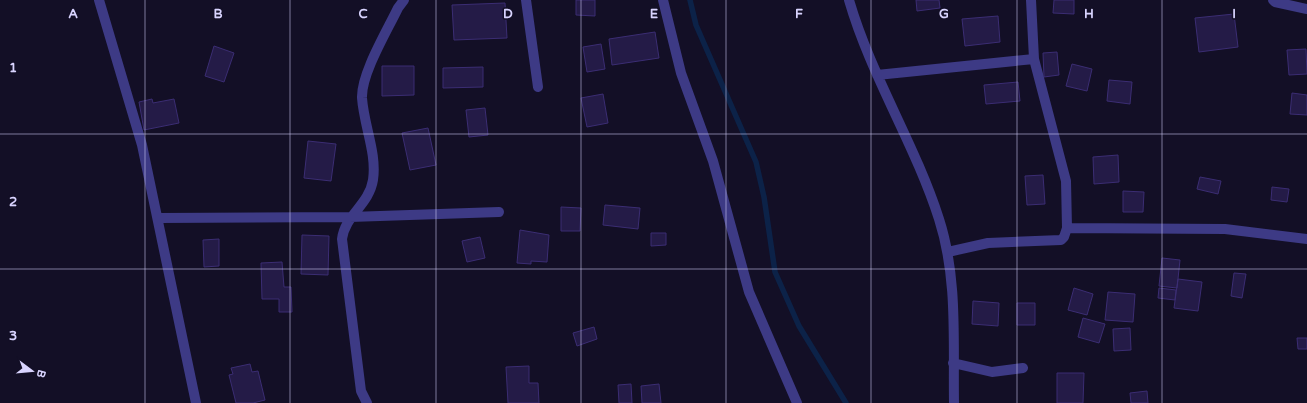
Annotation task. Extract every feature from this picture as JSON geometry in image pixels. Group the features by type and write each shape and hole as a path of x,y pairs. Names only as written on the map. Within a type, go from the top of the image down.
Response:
{"street":[{"path":"99,0 142,145 159,218 196,403"},
{"path":"367,403 361,391 342,239 345,226 363,204 369,194 373,182 374,168 362,98 363,84 398,8 404,0"},
{"path":"526,0 538,87"},
{"path":"663,0 681,73 714,161 749,292 797,403"},
{"path":"849,0 877,75 923,172 940,220 948,252 952,288 954,403"},
{"path":"948,252 988,243 1061,240 1064,237 1067,228 1064,169 1041,90 1034,59 1031,0"},
{"path":"1273,0 1275,2 1307,9"},
{"path":"877,75 1034,59"},
{"path":"159,218 350,218 498,212"},
{"path":"1067,228 1225,230 1307,239"},
{"path":"953,363 980,371 992,372 1022,368"}],"building":[{"path":"576,0 595,0 595,16 576,15"},
{"path":"916,0 939,0 940,8 917,11"},
{"path":"1054,0 1074,0 1074,14 1053,13"},
{"path":"505,3 507,38 454,40 452,5"},
{"path":"1234,14 1238,47 1199,52 1195,18"},
{"path":"998,16 1000,42 965,46 962,19"},
{"path":"655,32 659,58 612,65 609,39"},
{"path":"601,44 605,69 587,72 583,47"},
{"path":"214,46 234,53 224,82 205,76"},
{"path":"1306,49 1307,74 1289,75 1287,50"},
{"path":"1057,52 1059,75 1044,77 1043,53"},
{"path":"1072,64 1092,69 1087,91 1066,86"},
{"path":"382,66 414,66 414,95 382,96"},
{"path":"483,67 483,87 443,88 443,68"},
{"path":"1109,80 1132,82 1130,104 1107,101"},
{"path":"1018,82 1020,101 986,104 984,85"},
{"path":"1292,93 1307,95 1307,115 1290,114"},
{"path":"603,94 608,123 587,127 581,98"},
{"path":"152,99 153,103 174,99 179,123 144,130 139,102"},
{"path":"485,108 488,135 469,137 466,110"},
{"path":"428,128 436,165 410,170 402,133"},
{"path":"308,141 336,144 331,181 304,178"},
{"path":"1118,155 1119,182 1094,184 1093,157"},
{"path":"1043,175 1045,204 1027,205 1025,176"},
{"path":"1200,177 1221,181 1218,194 1197,189"},
{"path":"1272,187 1289,189 1287,202 1271,200"},
{"path":"1123,191 1144,192 1143,212 1123,212"},
{"path":"605,205 640,208 638,229 603,225"},
{"path":"561,207 581,208 580,231 561,231"},
{"path":"520,230 549,235 547,262 531,261 531,264 517,263"},
{"path":"651,233 666,233 666,245 651,246"},
{"path":"302,235 329,236 328,275 301,274"},
{"path":"480,237 485,258 467,262 462,241"},
{"path":"219,239 219,266 204,267 203,240"},
{"path":"1162,258 1180,260 1177,288 1159,286"},
{"path":"282,262 284,287 291,287 292,312 279,312 279,299 262,299 261,263"},
{"path":"1234,273 1246,274 1242,298 1231,296"},
{"path":"1178,279 1202,282 1198,311 1174,308"},
{"path":"1074,288 1093,294 1087,315 1068,310"},
{"path":"1159,288 1176,290 1175,300 1158,298"},
{"path":"1108,292 1135,294 1133,322 1105,320"},
{"path":"973,301 999,303 998,326 972,324"},
{"path":"1017,303 1035,303 1035,325 1017,325"},
{"path":"1083,318 1105,324 1099,343 1078,337"},
{"path":"594,327 597,339 577,346 573,333"},
{"path":"1130,328 1131,350 1114,351 1113,329"},
{"path":"1297,338 1307,338 1307,349 1298,349"},
{"path":"250,364 252,372 258,371 265,400 253,403 236,403 229,375 233,374 231,368"},
{"path":"529,366 529,383 538,383 539,403 508,403 506,367"},
{"path":"1057,373 1084,373 1083,403 1057,403"},
{"path":"631,384 632,403 619,403 618,385"},
{"path":"659,384 661,403 642,403 641,386"},
{"path":"1147,391 1148,403 1131,403 1130,393"}],"waterway":[{"path":"690,0 696,25 756,162 764,197 775,272 799,326 846,403"}]}
